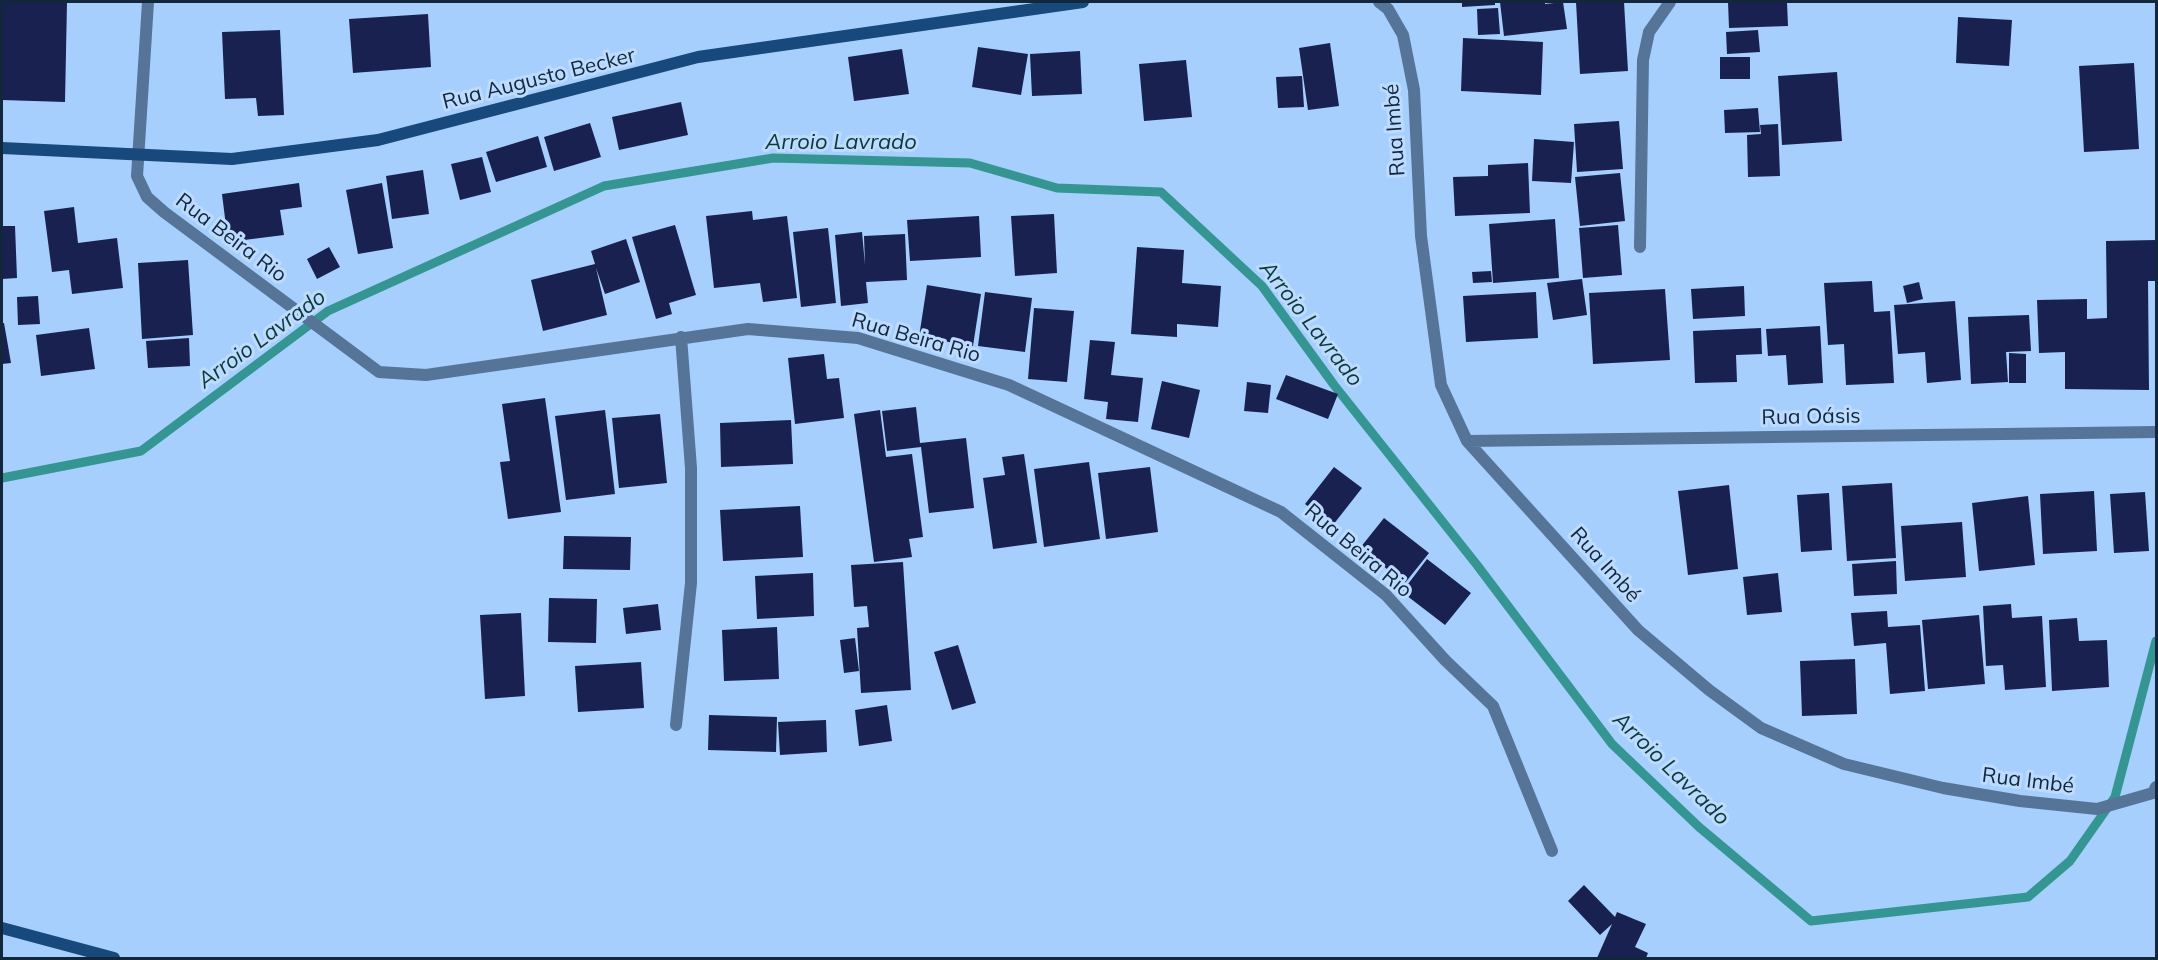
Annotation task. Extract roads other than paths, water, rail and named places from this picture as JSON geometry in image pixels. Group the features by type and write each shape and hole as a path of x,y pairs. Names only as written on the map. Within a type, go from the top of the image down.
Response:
{"street":[{"name":"Rua Beira Rio","path":"148,2 137,176 147,197 292,309 379,372 426,375 748,329 858,338 1009,385 1281,512 1386,595 1445,660 1493,706 1552,852"},
{"name":"Rua Augusto Becker","path":"2,148 232,159 378,140 699,57 1083,2"},
{"name":"Rua Imbé","path":"1379,2 1388,9 1403,35 1414,90 1421,236 1441,385 1467,441 1638,630 1710,690 1761,728 1844,764 1943,788 2020,801 2097,809 2155,790"},
{"path":"1640,247 1643,60 1650,32 1671,2"},
{"path":"676,725 691,583 691,468 681,337"},
{"name":"Rua Oásis","path":"1467,441 2157,432"},
{"path":"2,928 114,958"}],"waterway":[{"name":"Arroio Lavrado","path":"2,478 141,451 328,311 604,186 773,158 970,163 1057,188 1161,192 1262,286 1334,385 1477,565 1612,744 1699,827 1811,921 2028,897 2070,861 2115,797 2156,641"}]}
